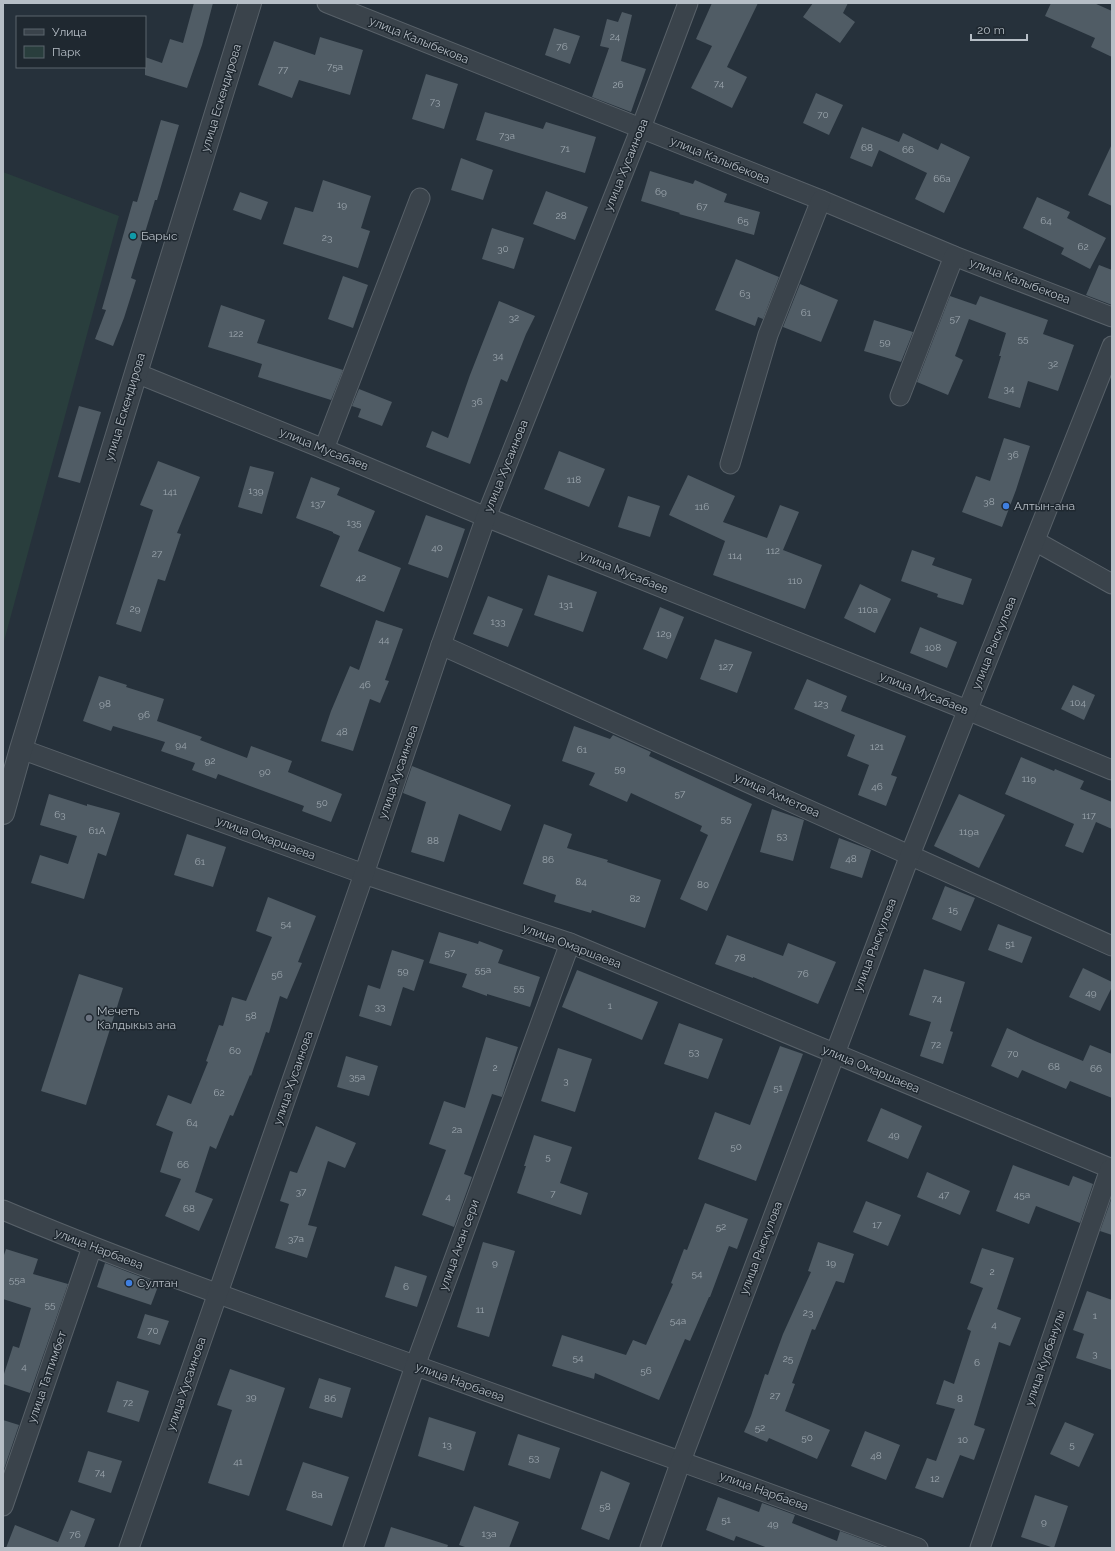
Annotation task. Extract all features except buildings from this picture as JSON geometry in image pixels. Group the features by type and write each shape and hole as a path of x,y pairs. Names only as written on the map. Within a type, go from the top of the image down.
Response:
{"street":[{"name":"улица Ескендирова","path":"3,813 21,749 250,3"},
{"name":"улица Калыбекова","path":"327,3 821,200 954,256 1112,317"},
{"name":"улица Хусаинова","path":"129,1548 364,874 486,517 641,128 688,3"},
{"path":"324,449 420,198"},
{"path":"730,464 768,335 821,200"},
{"path":"900,396 954,256"},
{"name":"улица Рыскулова","path":"650,1548 833,1054 966,710 1112,346"},
{"name":"улица Мусабаев","path":"136,373 324,449 486,517 1112,770"},
{"path":"1035,541 1112,584"},
{"name":"улица Ахметова","path":"441,645 1112,946"},
{"name":"улица Омаршаева","path":"21,749 364,874 570,943 1111,1169"},
{"name":"улица Акан сери","path":"353,1548 415,1366 570,943"},
{"name":"улица Курбанулы","path":"980,1548 1111,1169"},
{"name":"улица Нарбаева","path":"3,1210 92,1247 218,1294 918,1548"},
{"name":"улица Таттимбет","path":"3,1506 92,1247"}],"green space":[{"path":"3,172 119,216 3,645"}],"place":[{"name":"Барыс","path":"133,236"},
{"name":"Алтын-ана","path":"1006,506"},
{"name":"Мечеть Калдыкыз ана","path":"89,1018"},
{"name":"Султан","path":"129,1283"}]}
